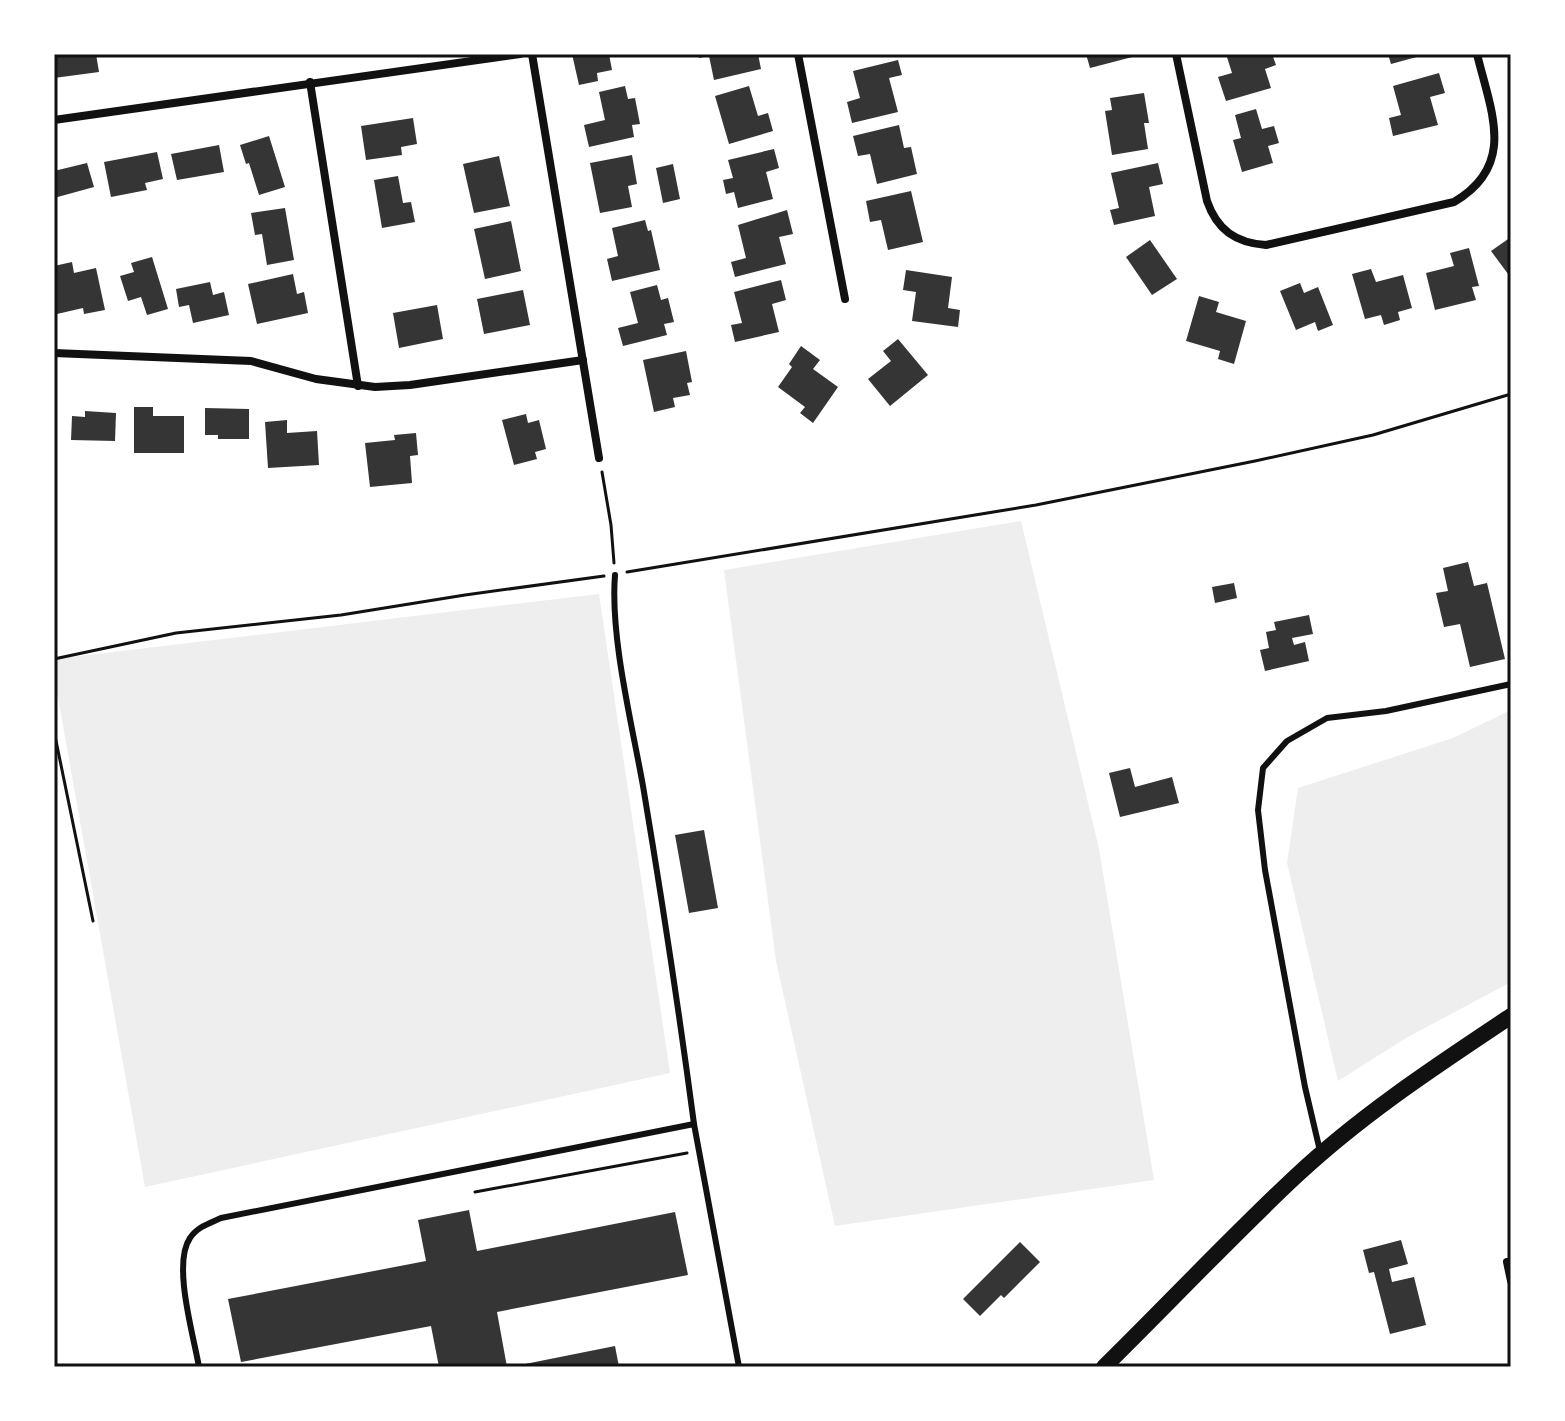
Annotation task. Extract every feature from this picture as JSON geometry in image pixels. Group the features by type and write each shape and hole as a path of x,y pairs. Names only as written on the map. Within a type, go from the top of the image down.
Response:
{"main road":[{"path":"1104,1367 1321,1154 1412,1081 1511,1016"}],"street":[{"path":"54,120 520,54"},
{"path":"532,54 599,458"},
{"path":"798,54 845,299"},
{"path":"1176,54 1212,215 1221,228 1234,238 1250,244 1266,245 1454,202 1470,193 1489,169 1495,150 1495,132 1477,54"},
{"path":"310,82 358,386"},
{"path":"54,353 251,361 316,379 358,386 410,385 583,360"},
{"path":"1507,1262 1511,1281"}],"lane":[{"path":"615,575 613,599 666,920 694,1124 739,1367"},
{"path":"1321,1154 1305,1087 1265,870 1258,810 1263,768 1287,741 1327,718 1386,711 1511,684"},
{"path":"199,1367 183,1261 189,1239 201,1227 221,1218 694,1124"}],"path":[{"path":"54,659 176,633 341,615 615,575 1036,505 1373,435 1511,394"},
{"path":"599,458 611,525 615,575"},
{"path":"54,731 93,921"},
{"path":"475,1192 699,1151"}],"shaded area":[{"path":"1021,521 1099,849 1154,1180 835,1226 776,961 724,570"},
{"path":"599,594 670,1073 145,1187 54,675 54,659"},
{"path":"1511,710 1511,982 1406,1038 1338,1081 1287,863 1298,788 1453,738"}],"building":[{"path":"54,54 96,54 99,72 54,78"},
{"path":"572,54 609,54 612,70 597,73 598,81 579,85"},
{"path":"698,54 758,54 761,69 714,80 709,56 699,58"},
{"path":"1086,54 1140,54 1140,55 1090,68"},
{"path":"1226,54 1272,54 1276,65 1265,69 1271,88 1226,101 1218,77 1232,73"},
{"path":"1388,54 1424,54 1424,55 1391,64"},
{"path":"898,60 902,75 889,78 898,112 852,123 847,102 860,98 853,71"},
{"path":"1439,73 1445,93 1430,97 1438,125 1393,136 1389,118 1401,115 1393,86"},
{"path":"625,86 628,99 635,98 640,124 632,125 634,137 589,147 584,125 605,120 599,92"},
{"path":"749,86 758,116 768,113 773,131 729,144 715,96"},
{"path":"1144,93 1149,123 1144,123 1148,149 1112,155 1105,111 1112,110 1110,98"},
{"path":"1256,109 1262,129 1274,126 1279,143 1268,146 1273,163 1242,172 1233,140 1241,138 1235,115"},
{"path":"413,118 417,144 401,147 402,155 366,160 361,126"},
{"path":"899,125 904,148 911,147 917,174 877,184 870,154 858,156 853,136"},
{"path":"269,136 285,187 259,195 240,145"},
{"path":"219,145 224,172 177,180 171,154"},
{"path":"774,149 779,168 766,172 773,199 738,208 734,192 726,194 723,180 733,178 728,160"},
{"path":"157,152 163,179 145,183 147,190 111,197 104,162"},
{"path":"632,155 637,184 628,186 632,207 600,213 590,163"},
{"path":"499,156 510,206 474,213 463,164"},
{"path":"87,163 94,187 54,198 54,171"},
{"path":"1158,163 1163,184 1149,187 1155,216 1114,225 1110,210 1119,208 1111,173"},
{"path":"673,164 680,199 663,203 656,168"},
{"path":"398,176 403,203 411,202 415,222 382,228 374,180"},
{"path":"911,191 923,242 888,250 881,220 870,222 866,201"},
{"path":"285,208 294,260 267,265 262,234 255,235 251,213"},
{"path":"787,210 793,234 779,237 786,264 735,277 731,262 746,258 738,225"},
{"path":"645,220 648,231 651,230 660,270 612,281 607,259 618,256 612,228"},
{"path":"511,221 521,271 485,279 474,229"},
{"path":"1511,237 1511,278 1491,251"},
{"path":"1150,240 1177,279 1152,295 1126,257"},
{"path":"1469,248 1479,286 1472,287 1476,300 1435,310 1426,273 1454,266 1450,253"},
{"path":"152,257 168,309 147,315 141,297 128,301 120,276 134,272 131,263"},
{"path":"72,262 74,273 96,268 105,310 84,314 83,308 57,314 54,266"},
{"path":"1371,269 1376,282 1403,275 1412,308 1398,312 1400,320 1384,325 1381,315 1365,319 1352,274"},
{"path":"906,270 952,277 948,308 960,310 958,327 912,321 916,292 903,290"},
{"path":"293,274 297,294 304,292 308,313 257,324 248,284"},
{"path":"781,280 786,300 772,304 779,332 735,342 731,325 742,323 734,292"},
{"path":"210,282 213,295 224,292 229,315 193,323 189,305 179,307 176,289"},
{"path":"1300,283 1304,293 1318,287 1333,325 1318,331 1315,322 1296,330 1280,291"},
{"path":"657,285 661,300 668,298 674,322 664,324 667,335 623,346 618,328 638,323 630,292"},
{"path":"523,290 530,325 484,334 477,299"},
{"path":"1199,296 1219,302 1216,312 1246,321 1234,364 1218,359 1220,351 1186,341"},
{"path":"437,305 443,339 399,348 393,313"},
{"path":"898,339 928,375 890,406 868,379 891,361 883,351"},
{"path":"801,346 820,360 813,369 838,387 813,423 800,413 805,407 778,387 792,367 789,364"},
{"path":"686,351 692,382 687,383 690,395 673,398 675,407 654,412 643,360"},
{"path":"134,407 153,407 153,416 184,416 184,453 134,453"},
{"path":"205,408 249,409 249,439 218,439 218,435 205,435"},
{"path":"85,411 116,413 115,441 71,440 72,416 85,417"},
{"path":"526,414 528,423 539,420 546,449 535,452 537,459 514,465 502,420"},
{"path":"287,420 287,433 317,431 319,465 268,468 265,422"},
{"path":"416,433 418,455 410,456 412,483 370,487 365,443 395,440 394,435"},
{"path":"1468,562 1474,586 1487,583 1505,659 1470,667 1460,624 1444,627 1436,593 1448,591 1443,568"},
{"path":"1234,583 1237,598 1215,603 1212,587"},
{"path":"1309,615 1313,634 1292,638 1294,645 1305,642 1309,661 1265,671 1260,650 1269,648 1266,632 1276,630 1274,622"},
{"path":"1130,768 1135,787 1172,777 1179,803 1120,817 1109,773"},
{"path":"704,830 718,908 689,913 675,835"},
{"path":"469,1210 477,1251 675,1212 688,1275 497,1312 507,1367 439,1367 431,1326 241,1362 228,1299 426,1261 418,1220"},
{"path":"1401,1240 1408,1264 1389,1269 1392,1282 1414,1277 1426,1325 1390,1334 1374,1272 1369,1273 1363,1250"},
{"path":"1020,1242 1040,1262 1004,1298 1001,1295 980,1316 963,1299"},
{"path":"615,1346 619,1367 515,1367 515,1366"}]}
